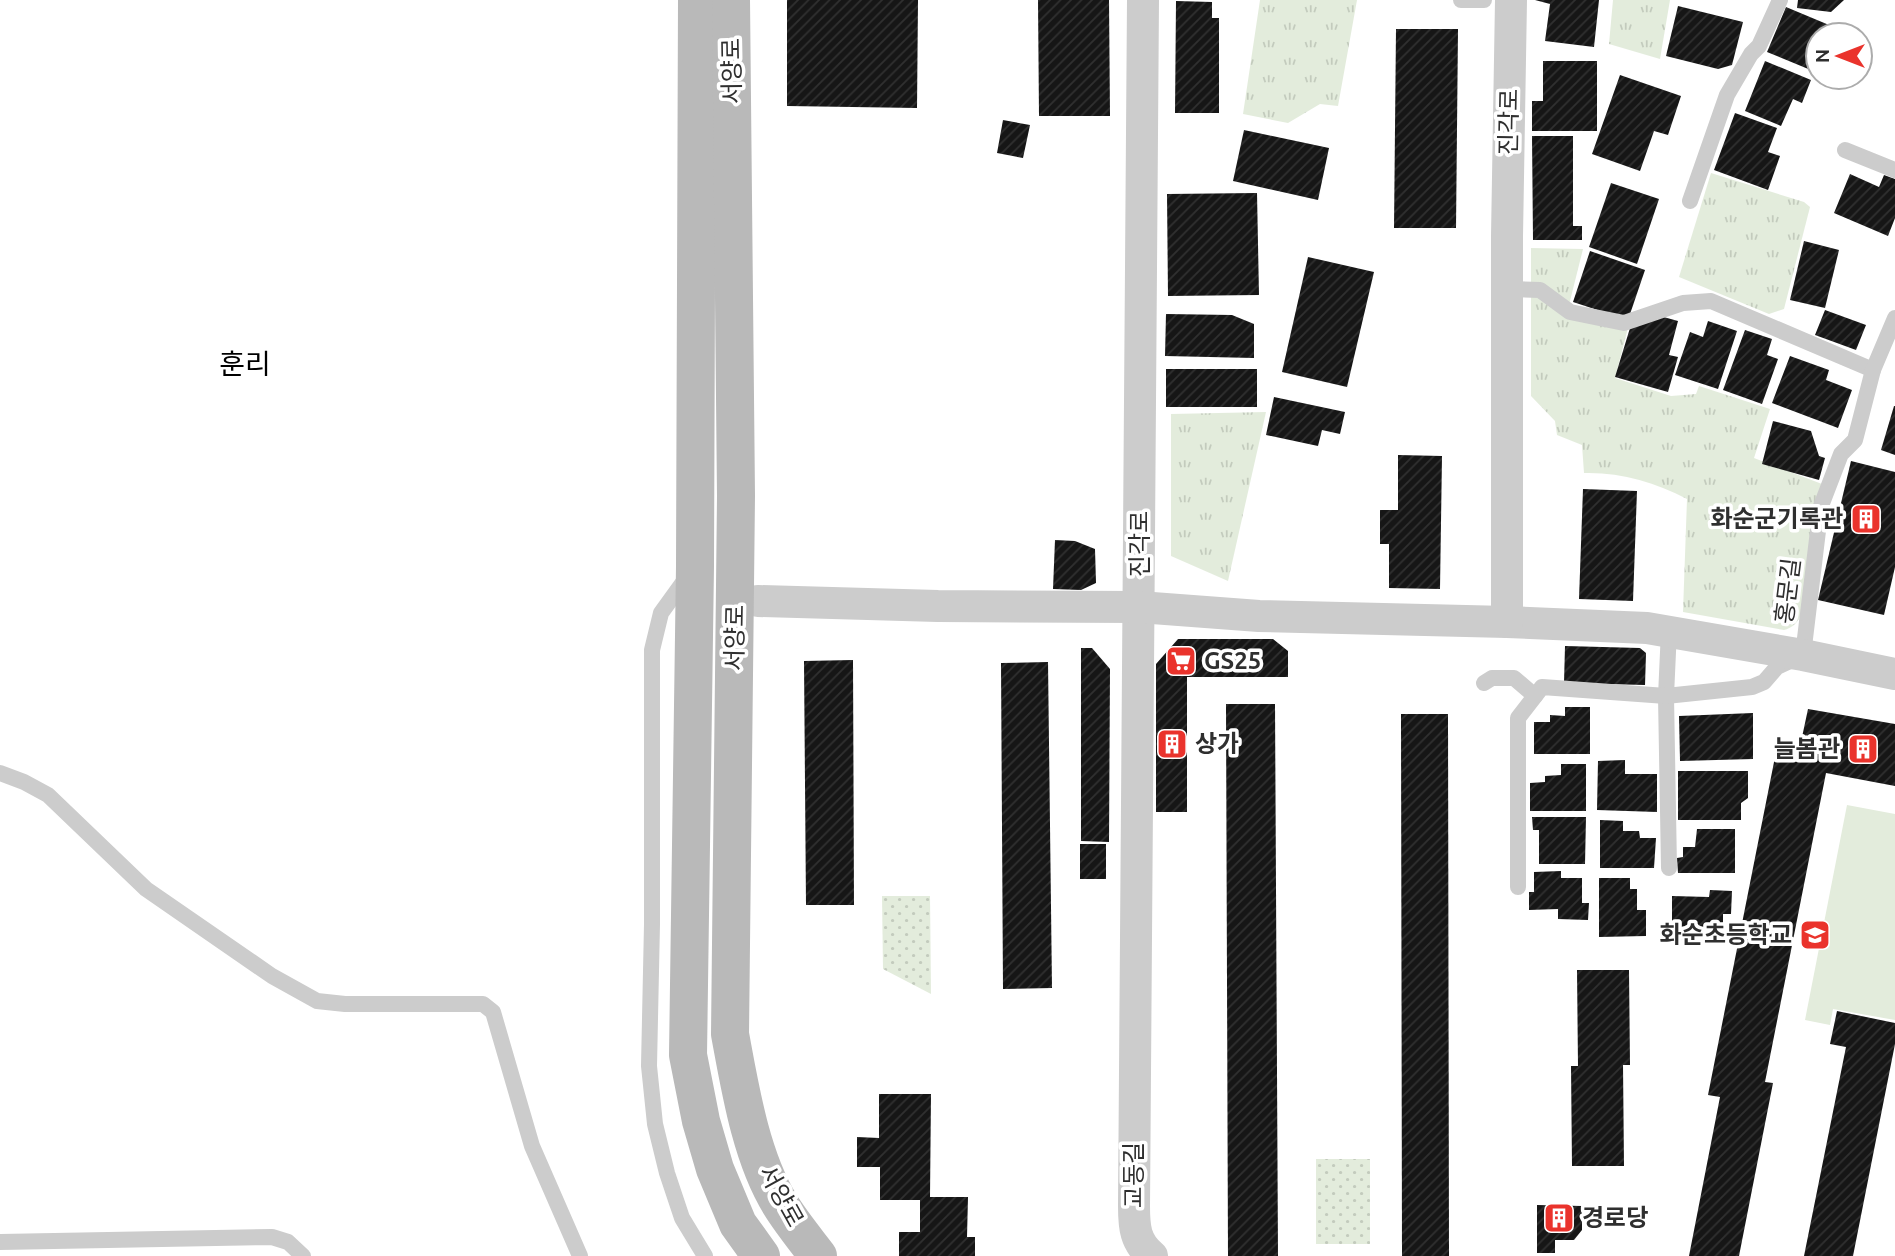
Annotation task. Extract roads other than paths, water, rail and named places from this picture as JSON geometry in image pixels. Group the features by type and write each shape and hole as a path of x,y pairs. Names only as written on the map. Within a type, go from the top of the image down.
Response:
{"main road":[{"name":"서양로","path":"697,0 695,566 688,1055 701,1121 715,1169 738,1224 761,1256"},
{"name":"서양로","path":"732,0 736,523 730,1034 742,1099 756,1148 779,1203 818,1256"}],"street":[{"name":"진각로","path":"1134,1088 1143,0"},
{"name":"진각로","path":"1507,622 1507,289 1511,0"},
{"path":"758,601 938,606 1139,607 1259,616 1507,622 1669,630 1895,674"},
{"name":"교동길","path":"1134,1088 1134,1230 1143,1248 1152,1256"}],"lane":[{"path":"1461,0 1484,0"},
{"path":"1690,201 1727,95 1751,54 1759,46 1780,0"},
{"path":"1845,150 1895,170"},
{"path":"1507,289 1540,290 1570,312 1624,323 1684,303 1711,301 1873,370"},
{"name":"홍문길","path":"1535,696 1542,687 1667,696 1752,687 1764,682 1777,667 1803,655 1821,506 1841,454 1855,440 1873,370 1895,318"},
{"path":"695,566 662,613 652,650 649,1066 654,1124 667,1174 682,1218 705,1256"},
{"path":"1669,630 1669,869"},
{"path":"1484,683 1492,678 1514,678 1535,696 1518,718 1518,887"},
{"path":"0,773 48,795 146,890 272,976 317,1002 483,1004 493,1012 532,1146 580,1256"},
{"path":"0,1242 272,1237 288,1242 303,1256"}],"place":[{"name":"화순군기록관","path":"1866,519"},
{"name":"GS25","path":"1181,661"},
{"name":"상가","path":"1172,744"},
{"name":"늘봄관","path":"1863,749"},
{"name":"화순초등학교","path":"1815,935"},
{"name":"경로당","path":"1559,1218"}],"district":[{"name":"훈리","path":"245,364"}]}
